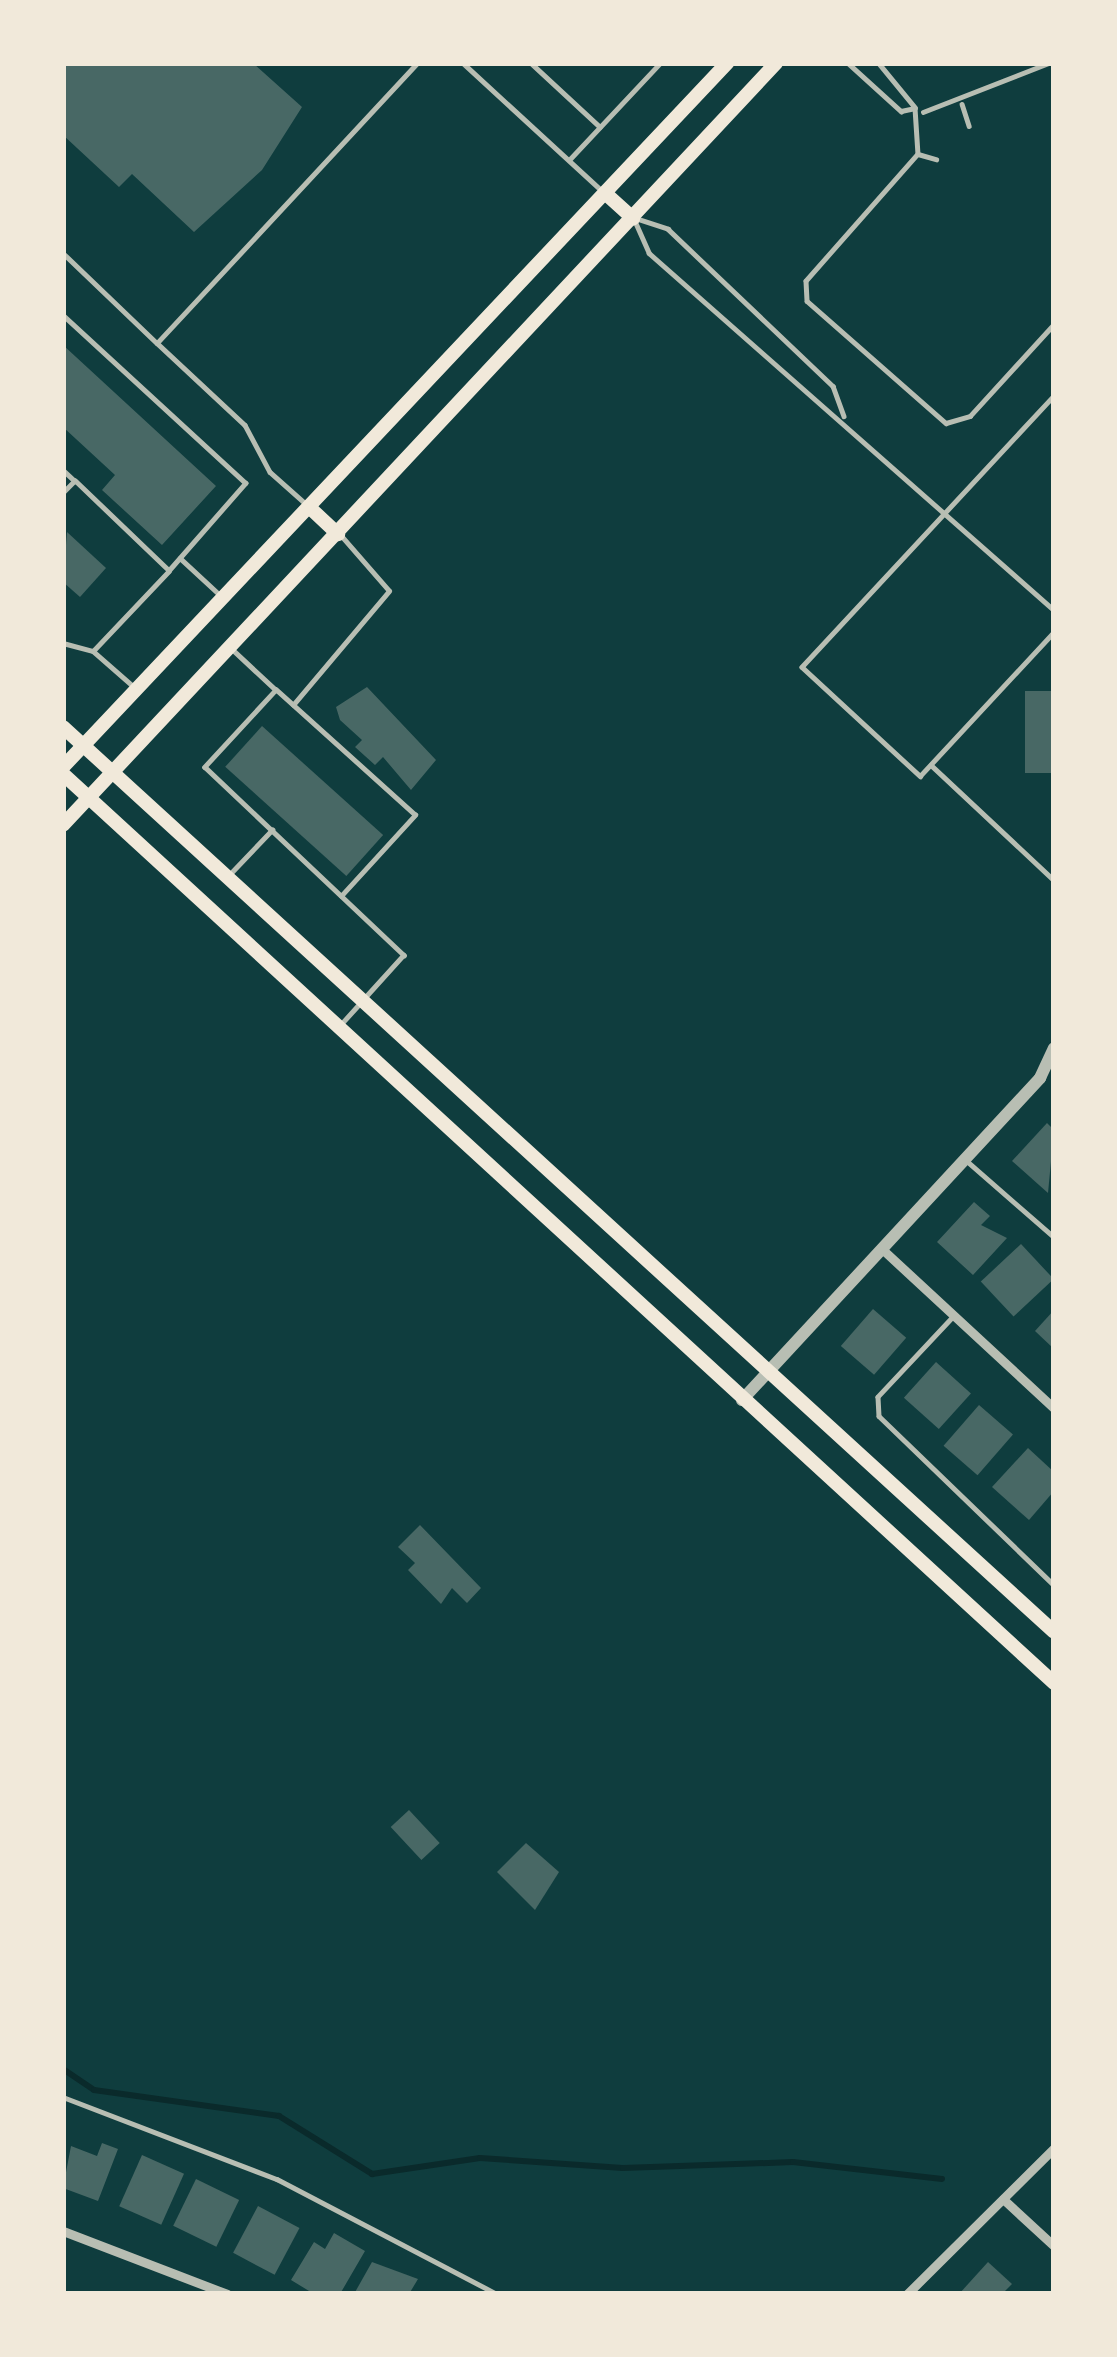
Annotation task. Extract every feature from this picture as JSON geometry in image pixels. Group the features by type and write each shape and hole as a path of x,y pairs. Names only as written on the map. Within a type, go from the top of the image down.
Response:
{"main road":[{"path":"727,63 63,770 742,1400 1054,1682"},
{"path":"63,824 776,63"},
{"path":"605,193 633,218"},
{"path":"309,507 338,534"},
{"path":"63,727 1054,1632"}],"street":[{"path":"742,1400 965,1160 1047,1079 1054,1048"},
{"path":"882,1249 1054,1408"},
{"path":"912,2293 1054,2148"},
{"path":"1003,2199 1054,2246"},
{"path":"63,2231 227,2294"}],"lane":[{"path":"157,343 417,63"},
{"path":"464,63 605,193"},
{"path":"531,63 600,127"},
{"path":"569,160 660,63"},
{"path":"848,63 901,111 962,104 994,77 1049,63"},
{"path":"878,63 918,111"},
{"path":"962,104 969,126"},
{"path":"918,111 910,133 918,154"},
{"path":"918,154 936,160"},
{"path":"918,154 806,281 806,301 946,423 970,416 1054,324"},
{"path":"633,218 668,229 833,386 844,416"},
{"path":"633,218 650,253 816,406 844,416 1054,610"},
{"path":"63,254 157,343 309,507"},
{"path":"63,315 246,483 93,650"},
{"path":"1054,396 802,667 920,776 1054,632"},
{"path":"63,470 169,571"},
{"path":"63,493 75,481"},
{"path":"293,705 389,591 338,534"},
{"path":"180,558 223,598"},
{"path":"64,642 93,650 137,690"},
{"path":"231,648 415,815 341,896"},
{"path":"276,690 205,767 404,956 339,1027"},
{"path":"931,765 1054,880"},
{"path":"228,876 272,830"},
{"path":"965,1160 1054,1237"},
{"path":"954,1316 878,1397 879,1416 1054,1585"},
{"path":"63,2097 277,2179 497,2294"}],"building":[{"path":"63,63 253,63 302,107 262,170 194,232 132,174 119,187 63,135"},
{"path":"63,345 216,486 162,545 102,490 115,475 63,427"},
{"path":"67,532 106,568 80,597 63,582"},
{"path":"367,687 436,760 411,790 383,757 375,765 355,747 362,740 340,720 336,707"},
{"path":"1025,691 1054,691 1054,773 1025,773"},
{"path":"262,726 383,835 346,876 225,767"},
{"path":"1047,1123 1054,1130 1048,1193 1012,1161"},
{"path":"974,1202 990,1216 981,1225 1007,1238 973,1275 937,1242"},
{"path":"1021,1244 1054,1279 1014,1317 981,1282"},
{"path":"873,1309 906,1338 874,1375 841,1346"},
{"path":"1054,1310 1054,1349 1035,1331"},
{"path":"936,1362 971,1393 939,1429 904,1398"},
{"path":"979,1405 1013,1435 978,1475 944,1446"},
{"path":"1028,1448 1054,1472 1054,1491 1029,1520 992,1487"},
{"path":"420,1525 481,1588 467,1603 452,1588 441,1604 408,1570 415,1563 398,1547"},
{"path":"409,1810 440,1843 421,1860 391,1827"},
{"path":"526,1843 559,1872 535,1910 497,1872"},
{"path":"102,2143 118,2149 98,2201 63,2188 71,2146 97,2156"},
{"path":"142,2155 184,2174 161,2225 119,2206"},
{"path":"196,2179 239,2200 216,2247 173,2226"},
{"path":"258,2206 299,2228 275,2275 233,2253"},
{"path":"334,2233 365,2251 340,2294 314,2294 291,2280 314,2242 325,2249"},
{"path":"372,2262 418,2279 409,2294 354,2294"},
{"path":"988,2262 1012,2284 1002,2294 959,2294"}],"waterway":[{"path":"63,2069 94,2090 279,2116 372,2174 480,2158 623,2168 793,2162 942,2179"}]}
